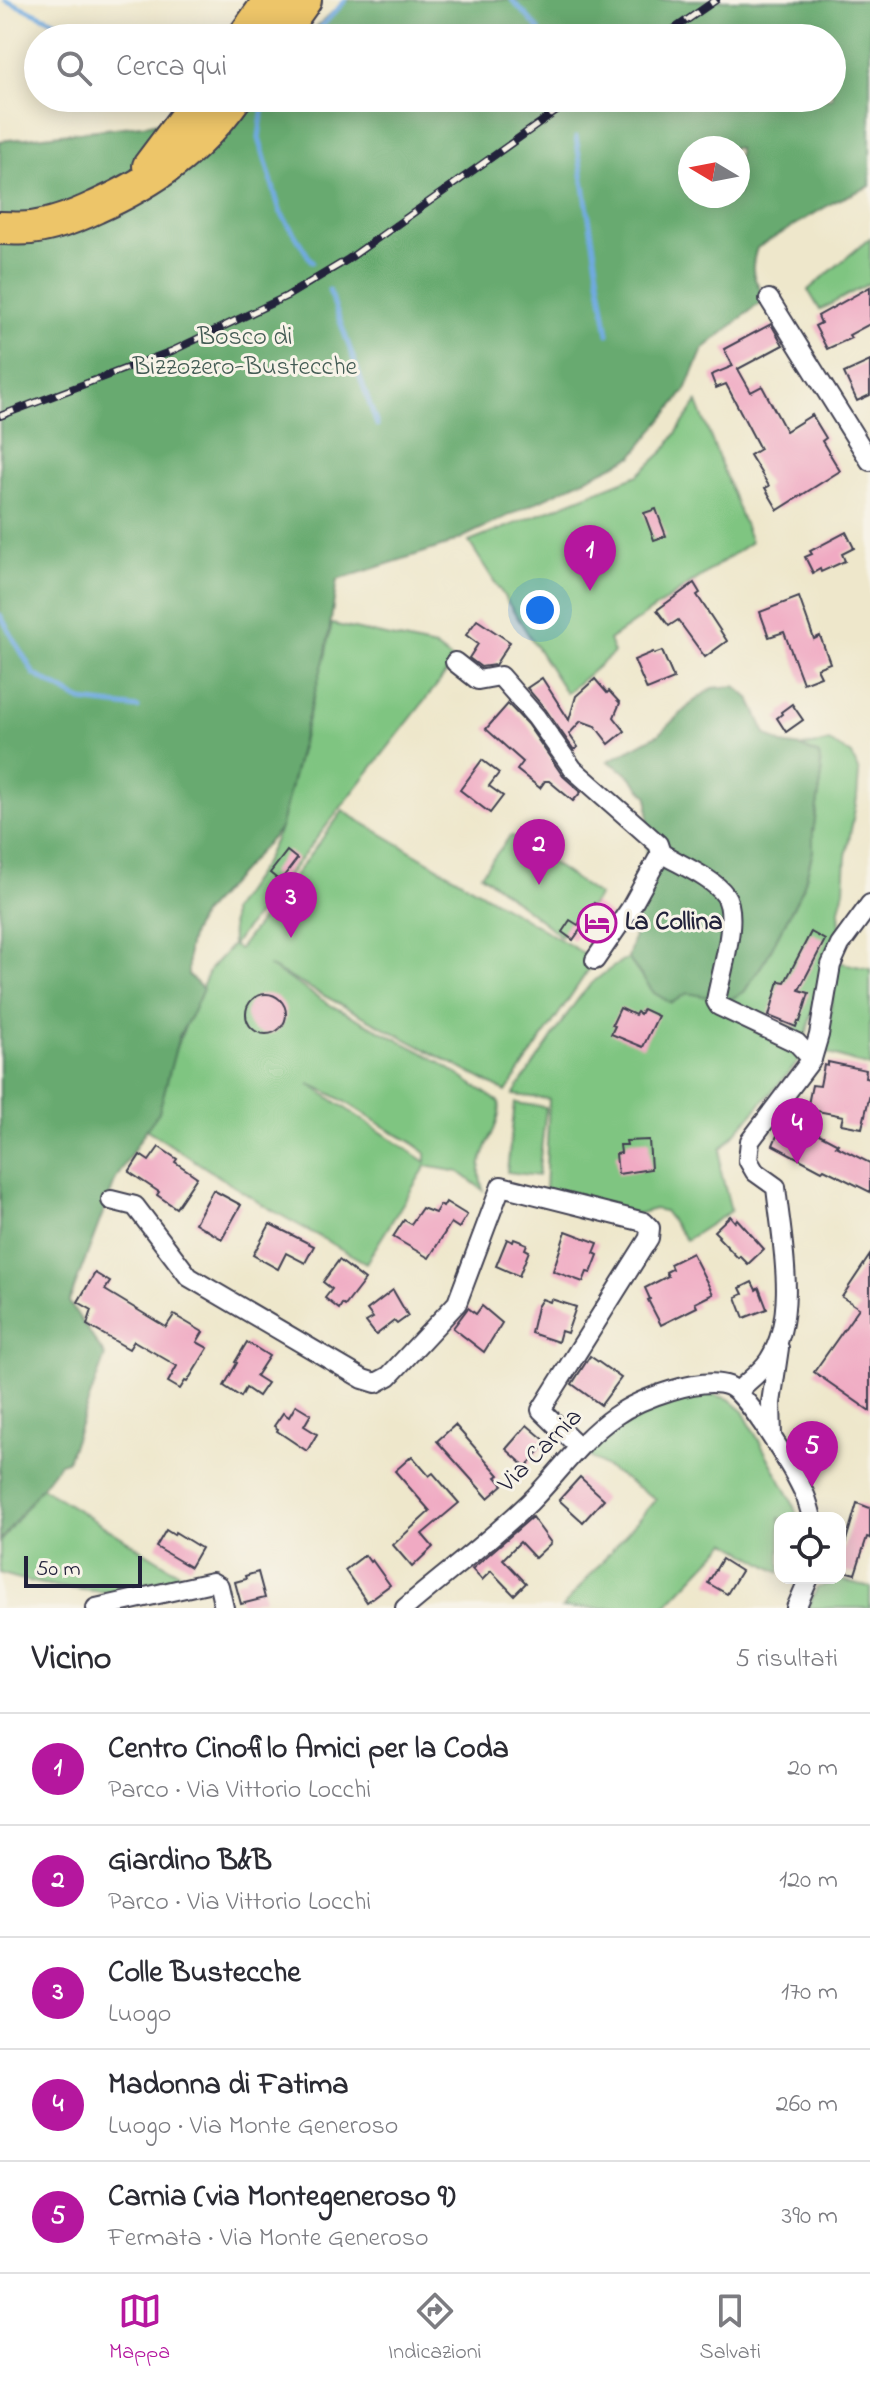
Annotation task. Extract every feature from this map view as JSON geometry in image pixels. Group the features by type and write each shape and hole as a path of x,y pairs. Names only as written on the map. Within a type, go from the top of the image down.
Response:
{"highway":[{"path":"253,24 270,0"},
{"path":"288,24 305,0"},
{"path":"110,201 148,166 190,112"},
{"path":"0,228 32,228 70,219 142,185 169,168 225,112"}],"street":[{"path":"769,299 870,461"},
{"path":"455,662 478,680 500,676 536,717 573,769 658,844 661,853 713,884 725,895 731,921 716,1001 719,1006 797,1043 812,1059"},
{"path":"595,960 630,909 661,853"},
{"path":"772,1437 771,1403 786,1307 785,1278 776,1187 755,1172 748,1160 750,1141 812,1059 831,965 840,945 870,904"},
{"path":"111,1200 135,1206 189,1277 363,1379 376,1383 389,1376 457,1303 501,1186 644,1222 650,1228 649,1238 541,1410 579,1447"},
{"path":"781,1334 770,1360 738,1391 772,1437 805,1494 810,1512"},
{"name":"Via Carnia","path":"405,1608 530,1502 579,1447 616,1415 659,1395 703,1383 720,1383 738,1391"},
{"path":"96,1608 212,1582 219,1586 224,1608"},
{"path":"796,1608 806,1584"}],"green space":[{"name":"Bosco di Bizzozero-Bustecche","path":"346,0 870,0 870,186 834,202 757,248 754,274 766,298 703,349 686,390 633,456 447,545 337,580 326,653 280,829 202,914 192,933 188,975 203,989 179,1036 159,1112 116,1179 69,1302 105,1356 67,1461 60,1463 0,1541 0,141 150,124 198,112 846,112 846,24 320,24"},
{"path":"870,238 870,283 820,310 808,290"},
{"path":"697,402 751,542 609,640 614,653 566,693 469,542 638,475 665,450"},
{"path":"332,624 435,647 455,662 233,945 239,949 343,811 595,960 506,1092 268,966 332,1006 430,1056 499,1102 498,1118 481,1161 483,1190 459,1172 426,1166 366,1263 263,1205 146,1129 177,1045 210,969 232,945 231,911 264,863 280,829","holes":["309,1084 417,1146 426,1153 426,1162"]},
{"path":"735,686 750,699 766,734 782,744 801,747 819,755 822,775 813,851 803,888 767,957 744,992 727,1001 688,993 671,1003 654,993 628,958 644,878 648,797 628,774 608,761 659,734 712,688"},
{"path":"829,742 852,755 859,773 839,909 840,929 827,951 800,1060 721,1149 720,1168 731,1211 686,1240 664,1211 654,1209 638,1214 545,1190 549,1099 513,1095 586,990 603,974 628,958 642,978 688,993 744,992 767,957 803,888 813,851 822,775 819,755 801,747"},
{"path":"511,835 599,896 575,924 570,921 561,936 481,874"},
{"path":"838,962 870,969 870,1067 824,1052"},
{"path":"515,1103 546,1107 538,1176 507,1172"},
{"path":"708,1393 729,1399 742,1410 796,1512 774,1512 774,1569 727,1542 664,1608 562,1608 656,1499 587,1455 586,1451 643,1414"},
{"path":"39,1486 192,1581 143,1592 109,1592 51,1586 0,1573 0,1542"},
{"path":"846,1581 870,1587 870,1608 808,1608 817,1588 846,1584"}],"building":[{"path":"870,287 870,324 849,335 851,338 827,349 815,326 821,323 818,316"},
{"path":"771,324 783,345 738,369 751,392 762,386 786,431 812,415 826,438 822,441 840,471 778,510 765,488 769,486 750,455 760,449 726,384 716,388 711,375 733,366 724,349"},
{"path":"870,361 870,395 857,401 844,373"},
{"path":"656,509 666,536 654,540 644,513"},
{"path":"846,532 854,548 842,554 845,561 813,573 805,557 812,554 810,551"},
{"path":"694,583 700,593 697,595 727,641 705,657 678,620 669,626 657,610"},
{"path":"799,597 814,639 820,636 830,663 817,668 821,676 803,683 784,632 769,637 760,612"},
{"path":"477,620 510,642 495,665 481,667 469,658 478,644 466,635"},
{"path":"662,651 674,679 647,690 634,660"},
{"path":"542,678 569,720 576,696 595,679 620,703 614,717 625,731 609,744 595,726 581,721 569,734 578,747 574,750 527,688"},
{"path":"508,704 527,724 563,776 581,792 573,801 549,781 545,781 540,788 517,770 523,762 486,729"},
{"path":"792,704 803,720 786,732 777,718"},
{"path":"482,760 499,773 489,786 503,796 490,813 460,790"},
{"path":"287,851 297,859 280,881 270,873"},
{"path":"594,903 611,916 594,940 580,930 573,940 562,932 570,920 578,925"},
{"path":"811,932 825,940 799,990 809,993 796,1027 769,1016 779,981 785,982"},
{"path":"266,994 280,1000 286,1014 280,1028 266,1034 252,1028 246,1014 252,1000"},
{"path":"620,1008 635,1015 643,1009 658,1016 643,1047 611,1034"},
{"path":"828,1062 866,1070 865,1077 870,1078 870,1094 862,1128 841,1124 843,1116 807,1109 812,1085 820,1086 824,1065 828,1066"},
{"path":"784,1119 819,1134 870,1163 870,1192 773,1145"},
{"path":"649,1140 651,1169 618,1174 616,1154 621,1153 620,1145 627,1145 626,1141"},
{"path":"159,1147 197,1177 176,1208 129,1172 140,1155 149,1161"},
{"path":"213,1190 241,1205 222,1239 195,1223"},
{"path":"446,1202 467,1215 459,1228 451,1223 429,1258 393,1237 404,1220 411,1224 422,1208 435,1213"},
{"path":"730,1216 735,1222 737,1219 764,1249 748,1264 740,1256 738,1258 714,1231"},
{"path":"270,1224 314,1246 305,1263 286,1253 278,1269 253,1255"},
{"path":"566,1231 598,1243 594,1253 598,1255 591,1273 587,1272 583,1282 553,1271"},
{"path":"507,1239 527,1244 525,1249 529,1251 519,1276 496,1266"},
{"path":"692,1253 713,1294 695,1303 697,1307 661,1325 645,1288 668,1276 666,1272 672,1269 670,1264"},
{"path":"870,1255 870,1411 814,1372 859,1308 842,1297"},
{"path":"339,1260 365,1280 345,1306 342,1304 339,1309 325,1298 332,1289 323,1282"},
{"path":"95,1273 110,1282 105,1290 166,1327 174,1315 203,1332 197,1342 208,1348 180,1389 168,1382 177,1366 134,1341 129,1349 87,1325 92,1310 78,1302"},
{"path":"752,1282 756,1290 759,1288 767,1309 744,1318 736,1297 743,1294 740,1288"},
{"path":"393,1290 408,1316 397,1324 394,1321 376,1335 366,1322 373,1318 367,1310"},
{"path":"542,1299 576,1307 567,1333 561,1331 558,1342 531,1333"},
{"path":"482,1306 502,1323 484,1352 453,1328 468,1308 476,1314"},
{"path":"247,1342 269,1356 256,1376 267,1383 258,1396 246,1388 241,1397 224,1386"},
{"path":"590,1356 621,1378 601,1405 572,1384"},
{"path":"296,1405 311,1414 304,1426 317,1434 307,1451 274,1426 283,1413 289,1417"},
{"path":"455,1425 499,1475 496,1477 503,1485 488,1498 437,1441"},
{"path":"527,1425 547,1442 526,1467 506,1449"},
{"path":"412,1456 429,1476 433,1473 459,1503 422,1534 433,1547 412,1567 393,1545 430,1511 395,1471"},
{"path":"580,1477 604,1499 583,1522 559,1500"},
{"path":"857,1503 870,1508 870,1538 867,1537 855,1574 846,1572 846,1541"},
{"path":"532,1517 551,1543 535,1558 520,1542 503,1559 526,1583 514,1595 491,1571 482,1580 472,1569"},
{"path":"166,1530 201,1548 190,1567 156,1547"},
{"path":"365,1555 390,1585 367,1602 345,1570"},
{"path":"722,1559 741,1571 727,1594 708,1583"},
{"path":"258,1572 265,1598 241,1604 235,1582"}],"waterway":[{"path":"5,0 61,24"},
{"path":"324,24 346,0"},
{"path":"512,0 534,24"},
{"path":"262,112 259,138 280,211 312,262"},
{"path":"576,137 608,334"},
{"path":"329,290 377,425"},
{"path":"0,615 34,674 82,701 138,708"}],"railway":[{"path":"681,24 716,0"},
{"path":"0,416 172,351 287,296 347,260 555,112"}],"place":[{"name":"Centro Cinofilo Amici per la Coda","path":"590,591"},
{"name":"Giardino B&B","path":"539,885"},
{"name":"La Collina","path":"597,923"},
{"name":"Colle Bustecche","path":"291,938"},
{"name":"Madonna di Fatima","path":"797,1164"},
{"name":"Carnia (via Montegeneroso 9)","path":"812,1487"}]}
